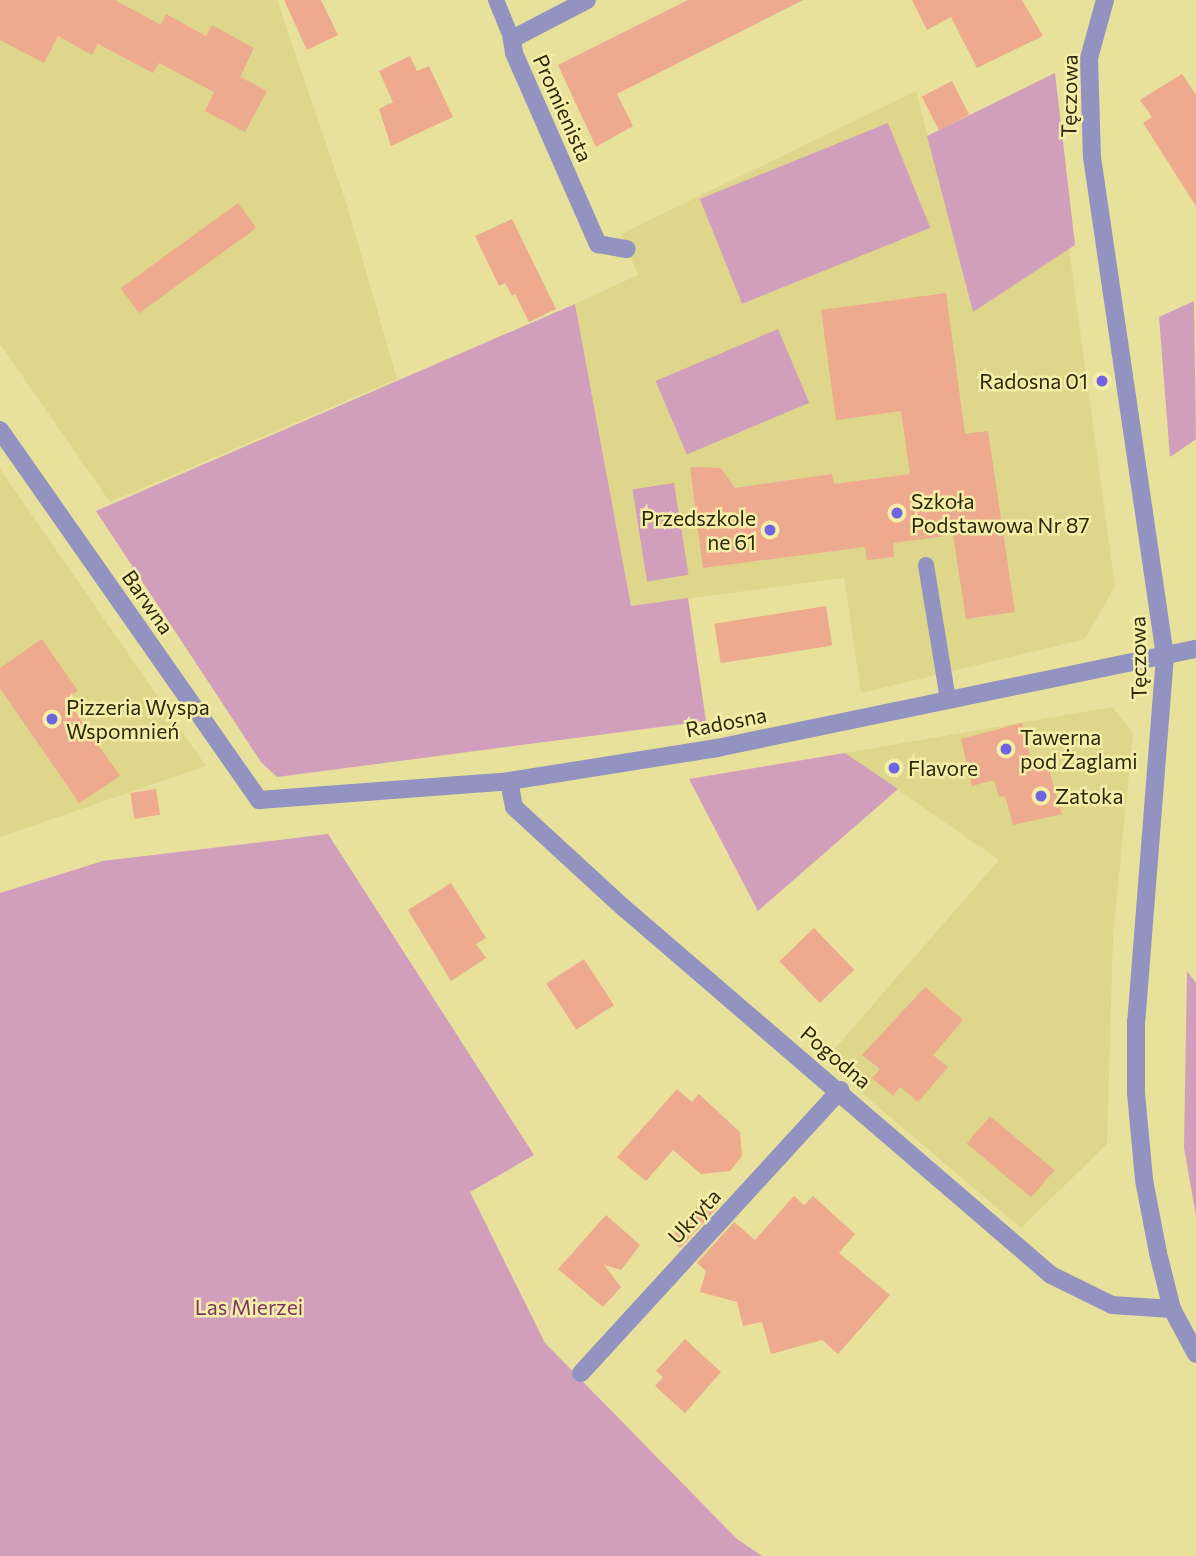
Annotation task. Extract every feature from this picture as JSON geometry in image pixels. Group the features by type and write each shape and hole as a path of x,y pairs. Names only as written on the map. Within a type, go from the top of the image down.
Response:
{"street":[{"name":"Promienista","path":"587,0 512,39 514,53 598,244 627,249"},
{"name":"Tęczowa","path":"1105,0 1089,58 1092,157 1165,656 1136,1021 1136,1093 1144,1180 1172,1309 1196,1354"},
{"name":"Barwna","path":"0,430 259,800"},
{"name":"Radosna","path":"259,800 509,781 717,748 1196,649"},
{"name":"Pogodna","path":"509,781 514,807 624,908 840,1090 1051,1275 1112,1305 1172,1309"},
{"name":"Ukryta","path":"581,1373 840,1090"}],"lane":[{"path":"496,0 512,39"},
{"path":"926,565 948,700"}],"shaded area":[{"path":"0,0 277,0 346,202 397,379 110,502 0,344"},
{"path":"916,91 973,311 1069,248 1115,586 1085,639 861,693 844,578 631,606 575,304 638,275 621,234"},
{"path":"0,469 206,766 0,837"},
{"path":"1112,707 1133,733 1113,937 1107,1144 1021,1228 824,1061 999,860 845,753"}],"green space":[{"path":"1055,73 1075,245 973,312 927,136"},
{"path":"888,123 930,228 742,304 700,199"},
{"path":"1194,301 1196,439 1170,457 1159,317"},
{"path":"575,304 631,606 688,598 706,721 277,777 261,762 96,511"},
{"path":"778,329 809,403 687,455 656,381"},
{"path":"674,483 689,575 647,581 633,490"},
{"path":"845,753 898,789 758,911 689,779"},
{"name":"Las Mierzei","path":"328,834 534,1155 470,1192 545,1343 737,1539 762,1556 0,1556 0,893 103,861"},
{"path":"1187,971 1196,983 1196,1216 1184,1148"}],"building":[{"path":"0,0 115,0 161,25 166,14 206,36 212,25 254,48 240,77 267,91 245,132 205,111 214,92 159,63 153,73 98,44 92,55 58,36 44,63 0,40"},
{"path":"284,0 321,0 338,35 307,50"},
{"path":"688,0 803,0 617,94 633,126 596,147 558,65"},
{"path":"912,0 1022,0 1043,36 977,68 951,17 927,30"},
{"path":"410,56 417,71 429,66 453,117 391,146 379,109 393,102 379,71"},
{"path":"1182,74 1196,95 1196,206 1143,123 1152,117 1140,100"},
{"path":"952,81 969,115 939,130 922,96"},
{"path":"238,203 256,228 139,313 121,288"},
{"path":"512,219 556,309 529,322 515,294 512,296 505,283 499,286 475,236"},
{"path":"946,293 965,434 988,431 1015,612 966,619 953,535 893,543 894,557 867,560 865,547 703,568 690,467 721,468 735,488 832,474 834,484 910,474 901,411 836,420 821,310"},
{"path":"826,606 832,646 721,663 714,624"},
{"path":"42,639 78,691 66,699 120,776 79,803 0,688 0,668"},
{"path":"1022,723 1034,770 1048,766 1062,814 1013,825 1005,796 999,797 994,780 972,786 961,739"},
{"path":"156,789 160,815 134,819 130,793"},
{"path":"451,883 486,938 476,944 486,958 451,981 408,910"},
{"path":"814,928 854,970 820,1003 779,961"},
{"path":"584,959 614,1005 576,1030 546,984"},
{"path":"925,987 963,1020 933,1055 948,1067 918,1102 900,1087 893,1096 872,1078 880,1069 862,1055"},
{"path":"677,1089 692,1102 699,1094 740,1132 742,1156 730,1171 701,1174 673,1150 646,1181 617,1157"},
{"path":"990,1116 1054,1170 1031,1198 967,1144"},
{"path":"794,1196 804,1205 813,1196 855,1234 839,1253 890,1295 838,1354 822,1340 771,1354 762,1322 743,1326 737,1302 700,1292 706,1271 697,1263 734,1222 755,1240"},
{"path":"705,1197 717,1208 680,1248 670,1239"},
{"path":"606,1215 640,1245 621,1270 604,1265 621,1287 603,1307 558,1269"},
{"path":"685,1339 721,1372 685,1413 655,1386 663,1377 656,1371"}],"place":[{"name":"Radosna 01","path":"1102,381"},
{"name":"Szkoła Podstawowa Nr 87","path":"897,513"},
{"name":"Przedszkole ne 61","path":"770,530"},
{"name":"Pizzeria Wyspa Wspomnień","path":"52,719"},
{"name":"Tawerna pod Żaglami","path":"1006,749"},
{"name":"Flavore","path":"894,768"},
{"name":"Zatoka","path":"1041,796"}]}
